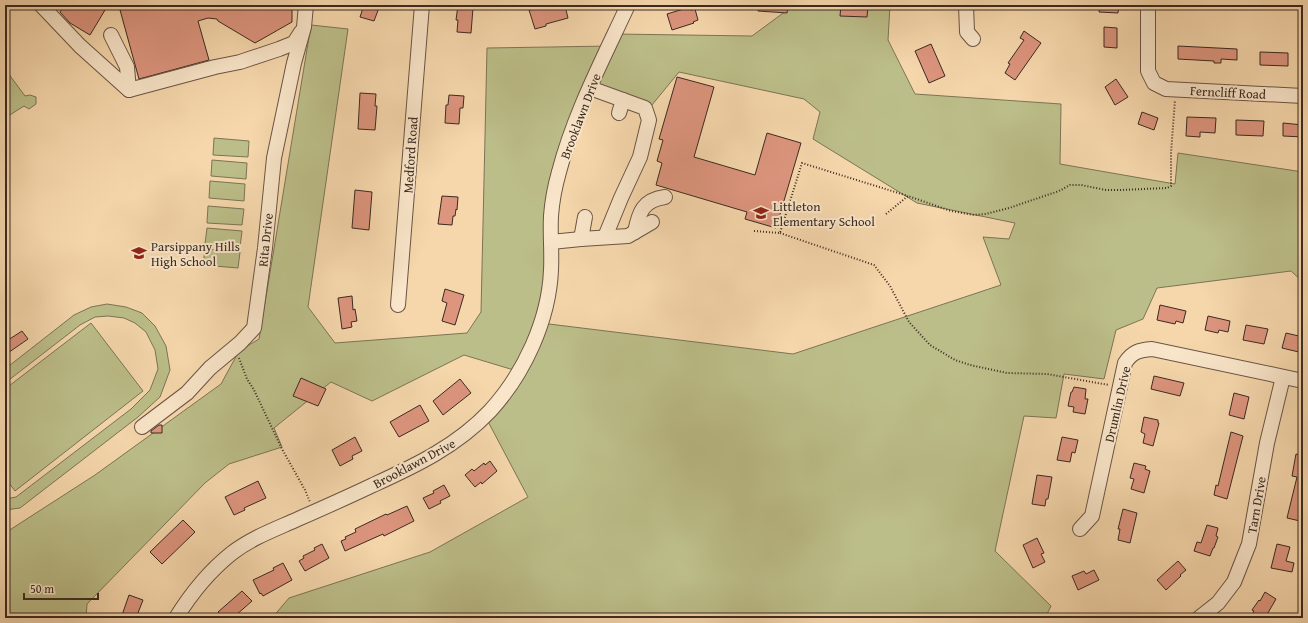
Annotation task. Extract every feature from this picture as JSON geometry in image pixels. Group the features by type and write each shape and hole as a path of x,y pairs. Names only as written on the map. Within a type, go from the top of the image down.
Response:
{"street":[{"path":"41,5 80,46 129,90"},
{"name":"Rita Drive","path":"142,427 187,393 210,368 236,347 254,328 264,256 274,158 294,63 304,27 306,5"},
{"name":"Medford Road","path":"398,305 422,5"},
{"name":"Brooklawn Drive","path":"176,618 187,599 200,583 234,552 258,538 406,470 458,440 490,410 518,374 541,323 547,296 551,272 551,216 555,190 572,128 628,5"},
{"path":"966,5 967,32 973,39"},
{"name":"Ferncliff Road","path":"1148,5 1148,71 1154,83 1166,89 1303,96"},
{"path":"129,90 215,67 240,62 279,50 294,44 304,27"},
{"path":"111,35 127,67 129,90"},
{"path":"590,88 621,107 645,108 649,120 640,157 605,237"},
{"path":"635,232 640,213 644,206 650,201 665,197"},
{"path":"581,239 586,217"},
{"path":"551,242 628,236 652,222"},
{"name":"Drumlin Drive","path":"1080,529 1092,516 1125,363 1128,357 1140,350 1152,349 1303,382"},
{"name":"Tarn Drive","path":"1199,618 1218,603 1234,582 1249,544 1267,443 1283,377"}],"path":[{"path":"780,233 802,163 951,211 974,215 986,214 1009,208 1059,191 1070,185 1081,185 1106,190 1167,188 1171,186 1171,153 1176,89"},
{"path":"886,214 908,196"},
{"path":"754,231 780,233 874,265 890,286 909,322 930,345 955,360 970,365 1007,373 1047,374 1120,387"},
{"path":"236,347 247,379 254,390 282,449 305,490 315,512"}],"green space":[{"path":"794,5 890,5 888,40 915,94 1061,104 1060,164 1175,184 1178,153 1303,172 1303,282 1291,271 1157,288 1143,319 1116,330 1104,379 1064,374 1056,418 1024,416 995,551 1051,606 1045,618 272,618 289,598 430,552 528,497 484,414 517,371 464,355 372,401 331,382 274,428 282,447 229,464 205,483 87,604 86,618 5,618 5,533 95,475 221,384 239,351 259,339 311,25 348,29 308,307 335,343 467,333 481,312 487,48 611,46 616,34 752,36","holes":["679,72 804,99 820,112 813,139 917,203 1015,223 1009,239 983,237 1001,285 793,354 541,323 558,169 591,89 647,111"]},
{"path":"5,73 8,73 25,96 30,95 36,97 36,104 29,109 24,106 5,118"},
{"path":"214,138 249,141 248,157 213,155"},
{"path":"212,160 247,163 246,179 211,176"},
{"path":"210,181 245,184 244,201 209,198"},
{"path":"208,206 244,209 242,225 207,223"},
{"path":"207,228 242,231 240,247 205,244"},
{"path":"205,249 240,252 238,268 203,265"},
{"path":"107,304 126,307 142,313 155,326 166,346 170,370 160,397 138,417 20,508 5,510 5,499 16,497 131,409 150,390 158,369 155,350 146,332 135,323 124,318 108,316 95,317 80,325 5,383 5,369 74,315 91,307"},
{"path":"91,323 143,391 15,491 5,478 5,389"}],"building":[{"path":"64,5 108,5 90,35 70,23 60,12"},
{"path":"138,5 292,5 292,22 255,43 217,19 208,18 198,21 209,60 139,79 120,10"},
{"path":"364,5 380,5 374,21 360,17"},
{"path":"458,5 470,5 470,8 473,8 471,33 457,32 458,20 456,20"},
{"path":"759,5 788,5 787,13 758,11"},
{"path":"841,5 868,5 867,17 840,16"},
{"path":"1100,5 1119,5 1118,13 1099,12"},
{"path":"555,6 556,9 565,6 568,18 546,24 546,26 535,29 529,10"},
{"path":"690,7 691,10 695,9 698,20 693,22 694,23 672,30 667,14"},
{"path":"1104,27 1117,28 1117,48 1104,47"},
{"path":"1024,31 1041,43 1015,80 1005,73 1010,64 1008,63 1024,40 1020,38"},
{"path":"931,44 945,76 929,83 915,51"},
{"path":"1178,46 1237,49 1237,60 1221,59 1221,63 1214,63 1214,61 1178,59"},
{"path":"1260,52 1288,53 1288,66 1260,65"},
{"name":"Littleton Elementary School","path":"677,77 714,87 694,157 755,175 767,133 801,143 776,228 745,219 747,212 656,185 662,163 657,161 663,140 659,139"},
{"path":"1116,79 1128,97 1115,105 1105,87"},
{"path":"360,93 376,94 375,106 377,106 375,130 358,129"},
{"path":"449,95 464,96 463,108 460,108 459,124 445,123 446,105 448,105"},
{"path":"1142,112 1158,118 1154,130 1138,124"},
{"path":"1187,117 1216,118 1215,133 1200,132 1200,137 1186,136"},
{"path":"1236,120 1264,121 1263,136 1236,135"},
{"path":"1283,123 1303,125 1303,137 1283,136"},
{"path":"355,190 372,192 369,230 352,228"},
{"path":"442,196 458,197 457,210 456,209 455,216 453,216 452,225 438,224"},
{"path":"445,289 464,295 455,325 442,321 447,303 442,301"},
{"path":"352,296 353,310 355,309 357,321 351,322 352,327 342,329 338,298"},
{"path":"1160,305 1186,311 1183,323 1176,321 1175,324 1157,320"},
{"path":"1208,316 1230,321 1228,332 1219,330 1218,333 1205,330"},
{"path":"1246,325 1268,329 1264,344 1243,340"},
{"path":"22,331 28,339 5,355 5,342"},
{"path":"1286,333 1303,337 1303,353 1282,348"},
{"path":"1154,376 1184,383 1180,396 1151,389"},
{"path":"301,378 326,389 318,406 293,396"},
{"path":"460,379 471,393 443,415 433,401"},
{"path":"1074,387 1086,389 1085,399 1088,399 1085,414 1073,412 1074,407 1068,406 1071,392"},
{"path":"1234,393 1249,397 1244,419 1229,415"},
{"path":"420,405 429,421 399,437 390,422"},
{"path":"1144,417 1158,420 1159,423 1153,446 1143,443 1145,434 1141,432"},
{"path":"159,425 162,425 162,433 151,433 151,431"},
{"path":"1231,432 1243,436 1227,499 1214,495 1216,485 1218,486"},
{"path":"355,437 362,451 352,456 353,459 340,466 332,450"},
{"path":"1062,437 1078,440 1075,453 1072,452 1070,462 1057,460"},
{"path":"1296,454 1303,456 1303,509 1300,521 1287,518 1297,477 1292,476"},
{"path":"490,461 497,471 482,484 481,482 475,487 465,475 472,469 474,471 484,463 485,465"},
{"path":"1134,463 1146,466 1145,469 1150,471 1144,493 1131,489 1134,479 1130,478"},
{"path":"1037,475 1052,477 1048,499 1046,499 1045,506 1032,504"},
{"path":"258,481 266,498 244,508 245,510 234,515 225,497"},
{"path":"444,485 450,496 440,501 441,503 429,509 423,498 434,493 433,491"},
{"path":"407,506 414,521 384,536 383,534 345,551 341,541 346,539 345,537 356,532 355,529"},
{"path":"1123,509 1137,513 1130,543 1118,540 1120,529 1118,529"},
{"path":"183,520 195,532 162,564 150,552"},
{"path":"1207,525 1218,528 1216,536 1218,537 1210,556 1194,551 1197,542 1201,543"},
{"path":"1037,538 1044,553 1041,554 1045,562 1033,568 1023,545"},
{"path":"322,544 329,558 305,571 299,561 304,558 303,556 315,550 314,548"},
{"path":"1277,544 1290,547 1286,561 1294,563 1292,572 1271,568"},
{"path":"1178,561 1186,570 1166,590 1157,580"},
{"path":"283,563 292,580 263,596 261,593 260,594 253,580 274,570 273,568"},
{"path":"1094,570 1099,580 1078,590 1072,576 1084,571 1086,574"},
{"path":"242,591 252,601 235,616 234,614 230,618 224,618 218,612"},
{"path":"1265,592 1276,599 1265,618 1250,618 1254,611 1252,610 1259,600 1260,601"},
{"path":"129,595 143,600 136,618 121,618"}],"place":[{"name":"Littleton Elementary School","path":"761,213"},
{"name":"Parsippany Hills High School","path":"139,253"}]}
